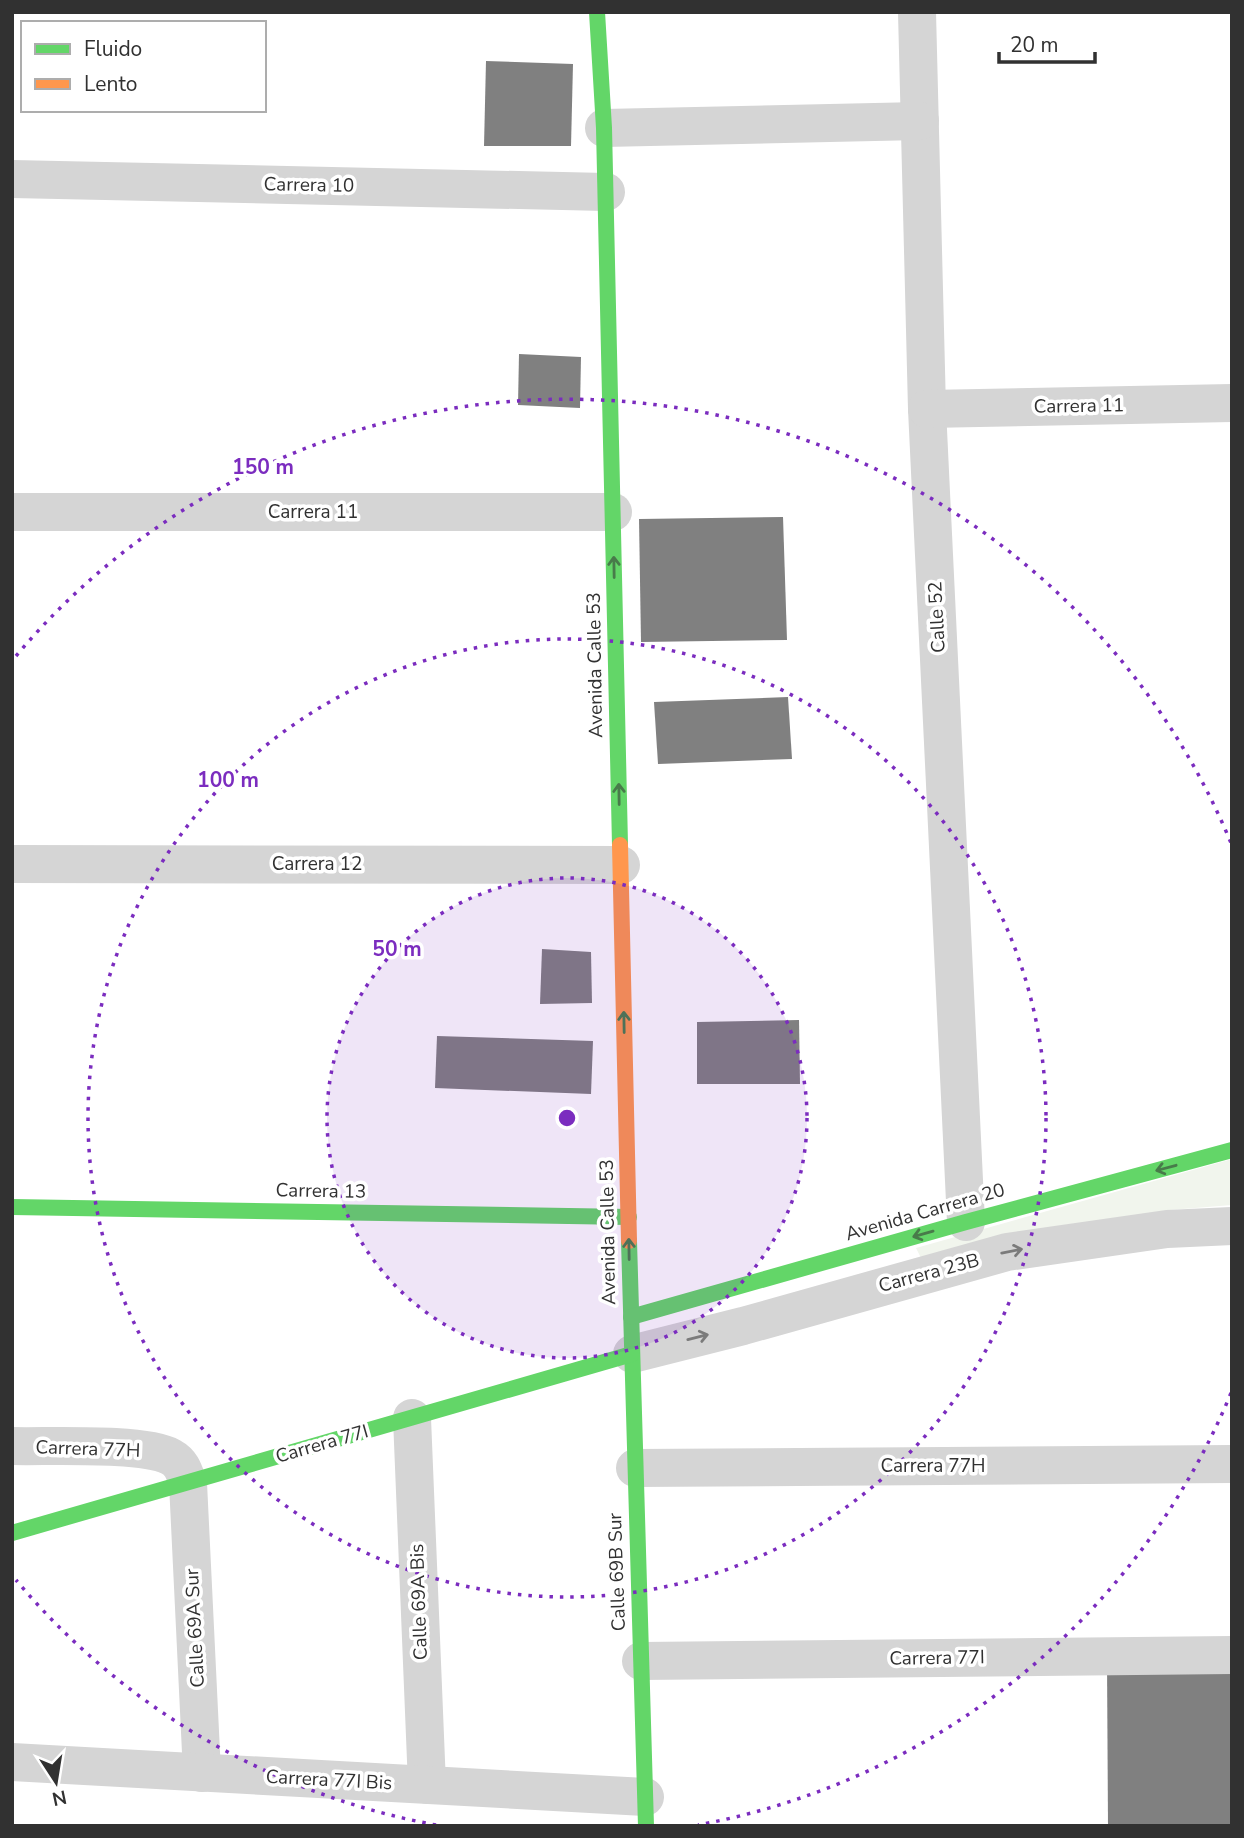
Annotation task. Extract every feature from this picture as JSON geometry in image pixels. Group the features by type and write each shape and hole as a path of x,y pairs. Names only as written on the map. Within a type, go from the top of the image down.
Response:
{"street":[{"name":"Avenida Calle 53","path":"597,12 606,192 632,1336"},
{"name":"Calle 52","path":"918,12 927,409 966,1222"},
{"path":"604,128 920,121"},
{"name":"Carrera 10","path":"12,179 606,192"},
{"name":"Carrera 11","path":"927,409 1232,403"},
{"name":"Carrera 11","path":"12,512 613,512"},
{"name":"Carrera 12","path":"12,864 621,865"},
{"name":"Avenida Carrera 20","path":"632,1336 966,1222 1232,1150"},
{"name":"Carrera 13","path":"12,1207 629,1217"},
{"name":"Carrera 23B","path":"632,1336 743,1326 1007,1252 1167,1229 1232,1226"},
{"name":"Carrera 77I","path":"12,1533 412,1418 632,1336"},
{"name":"Calle 69B Sur","path":"632,1336 645,1812"},
{"name":"Calle 69A Bis","path":"412,1418 427,1785"},
{"name":"Carrera 77H","path":"12,1446 142,1449 170,1456 182,1465 188,1483"},
{"name":"Carrera 77H","path":"635,1468 1232,1464"},
{"name":"Calle 69A Sur","path":"188,1483 202,1773"},
{"name":"Carrera 77I","path":"641,1661 1232,1656"},
{"name":"Carrera 77I Bis","path":"12,1762 427,1785 645,1812"}],"shaded area":[{"path":"1232,1159 1232,1205 1170,1210 922,1260 916,1248"}],"building":[{"path":"486,61 573,64 571,146 484,146"},
{"path":"519,354 581,357 580,408 518,405"},
{"path":"783,517 787,640 641,642 639,519"},
{"path":"788,697 792,759 658,764 654,702"},
{"path":"542,949 591,952 592,1003 540,1004"},
{"path":"799,1020 800,1084 697,1084 697,1022"},
{"path":"437,1036 593,1041 591,1094 435,1088"},
{"path":"1232,1660 1232,1826 1108,1826 1107,1661"}],"traffic: fast":[{"path":"597,12 604,128 620,845"},
{"path":"631,1317 1232,1150"},
{"path":"12,1207 629,1217"},
{"path":"629,1241 646,1826"},
{"path":"12,1533 632,1354"}],"traffic: slow":[{"path":"620,845 629,1241"}]}
